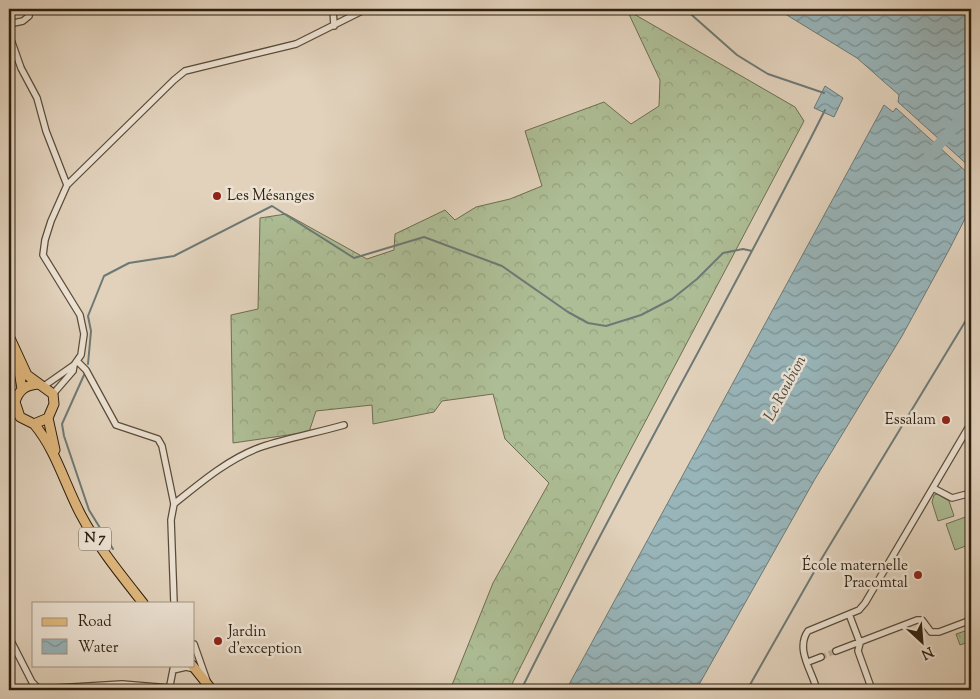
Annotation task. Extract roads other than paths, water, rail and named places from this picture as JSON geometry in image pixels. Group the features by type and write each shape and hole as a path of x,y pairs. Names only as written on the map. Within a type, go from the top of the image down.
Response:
{"main road":[{"path":"9,336 27,375 42,385 53,394 54,404 48,418 34,424 26,422 13,413 15,402 20,392 30,384 42,385"},
{"path":"15,351 20,392"},
{"name":"N 7","path":"48,418 60,468"},
{"name":"N 7","path":"34,424 47,442 73,500 95,539 142,602"},
{"path":"194,667 210,688"}],"street":[{"path":"9,24 22,21 29,16 30,9"},
{"path":"333,9 334,26"},
{"path":"53,394 72,371 81,355 84,334 80,315 43,255 44,240 67,186 185,71 198,66 284,48 334,26 366,9"},
{"path":"9,34 21,68 37,98 46,131 67,186"},
{"path":"42,385 75,363"},
{"path":"75,363 86,370 116,425 158,439 162,446 174,504 171,520 174,602"},
{"path":"9,402 20,392"},
{"path":"817,690 802,647 803,638 808,631 859,610 865,603 971,423"},
{"path":"174,504 226,464 243,455 261,447 344,425"},
{"path":"933,488 952,498 971,493"},
{"path":"849,614 860,643 858,651 872,690"},
{"path":"836,651 917,620 922,620 931,632 939,632 971,620"},
{"path":"9,637 32,682 39,689 67,689 122,684 169,689 173,668 194,667"},
{"path":"195,646 203,664 210,688"},
{"path":"808,662 821,656"}],"water":[{"path":"777,9 971,9 971,168 898,102 899,95 857,58"},
{"path":"825,86 843,98 834,117 814,108"},
{"path":"884,105 893,112 896,108 971,176 971,207 949,250 902,336 815,479 696,690 566,690"}],"waterway":[{"path":"685,9 737,55 768,74 824,93"},
{"name":"Le Roubion","path":"929,156 971,107"},
{"path":"521,690 825,110"},
{"path":"88,364 91,331 88,316 104,276 129,263 174,256 272,206 354,258 424,237 502,266 568,312 588,323 606,326 641,315 672,299 697,279 723,253 743,249 752,251"},
{"path":"747,690 822,558 971,312"},
{"path":"84,375 62,424 64,436 89,510 113,549"}],"tunnel":[{"path":"821,657 836,651"}],"place":[{"name":"Les Mésanges","path":"217,196"},
{"name":"Essalam","path":"946,420"},
{"name":"École maternelle Pracomtal","path":"918,575"},
{"name":"Jardin d'exception","path":"218,641"}]}
